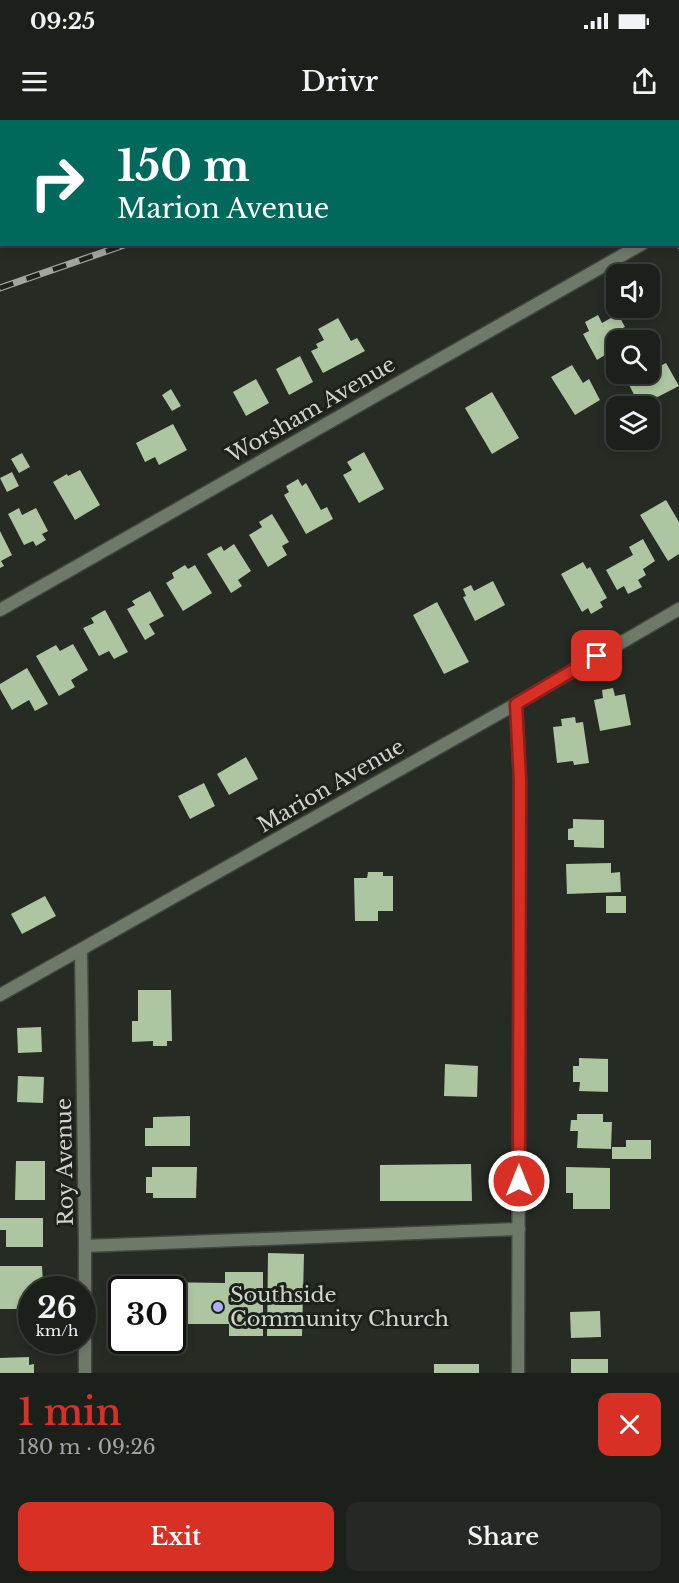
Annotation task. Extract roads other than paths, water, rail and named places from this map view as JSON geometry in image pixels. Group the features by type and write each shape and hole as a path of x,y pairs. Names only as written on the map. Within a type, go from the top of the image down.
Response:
{"street":[{"name":"Worsham Avenue","path":"0,610 638,246"},
{"name":"Marion Avenue","path":"0,995 516,704 679,609"},
{"path":"516,704 520,780 518,1373"},
{"name":"Roy Avenue","path":"81,950 85,1373"},
{"path":"85,1246 519,1229"}],"railway":[{"path":"0,288 121,246"}],"place":[{"name":"Southside Community Church","path":"218,1307"}]}
